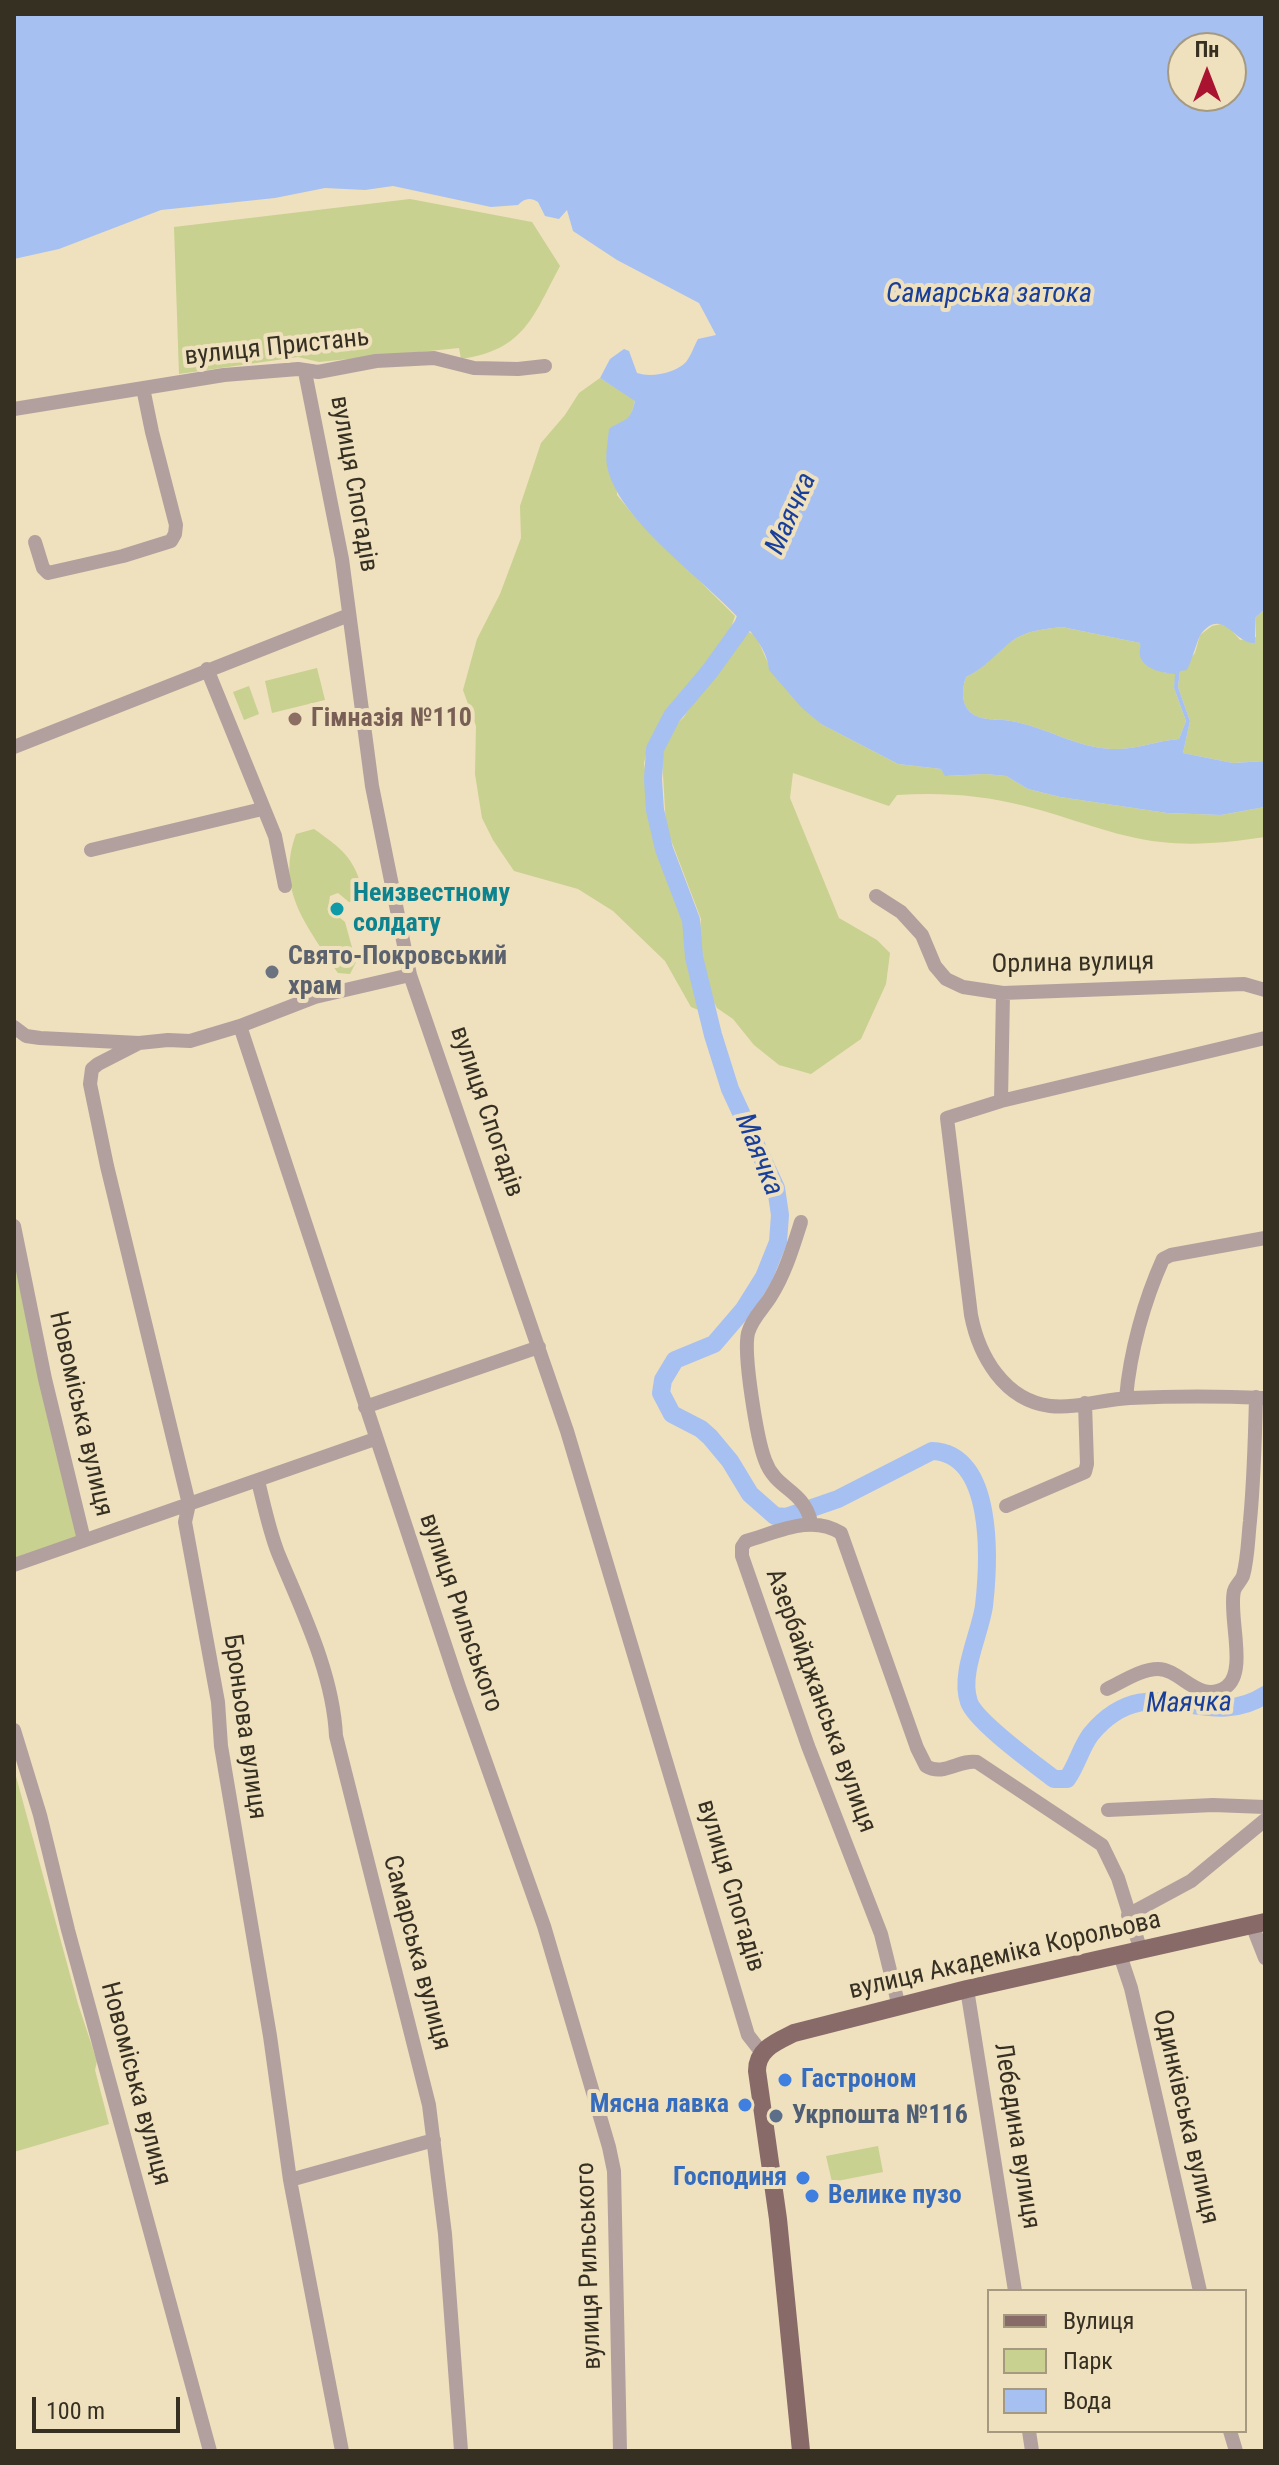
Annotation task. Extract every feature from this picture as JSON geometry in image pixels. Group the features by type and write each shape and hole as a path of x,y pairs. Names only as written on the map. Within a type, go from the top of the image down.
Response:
{"main road":[{"name":"вулиця Академіка Корольова","path":"762,2053 794,2033 967,1989 1258,1924"},
{"path":"762,2053 757,2061 757,2071 773,2169 801,2451"}],"street":[{"name":"вулиця Пристань","path":"14,409 224,375 298,369 305,372 407,358 434,358 474,368 545,366"},
{"name":"вулиця Спогадів","path":"305,372 342,559 372,786 410,975 567,1431 748,2035 762,2053"},
{"path":"35,542 43,568 48,573 123,556 174,538 176,525 143,388"},
{"path":"14,747 349,615"},
{"path":"207,669 275,836 285,886"},
{"path":"91,850 262,809"},
{"name":"Орлина вулиця","path":"876,896 901,912 922,935 935,966 946,979 963,987 1003,993 1244,984 1265,990"},
{"path":"14,1027 26,1036 40,1038 139,1043 190,1041 240,1026 315,997 410,975"},
{"path":"1001,1101 1003,993"},
{"name":"вулиця Рильського","path":"240,1026 375,1439 544,1926 609,2147 614,2171 620,2451"},
{"path":"1107,1689 1154,1669 1163,1669 1187,1684 1208,1692 1226,1687 1233,1679 1236,1666 1234,1591 1243,1578 1261,1397 1126,1398 1052,1406 1029,1401 1002,1381 977,1343 963,1262 947,1118 1001,1101 1265,1038"},
{"name":"Броньова вулиця","path":"139,1043 92,1069 90,1084 189,1504 185,1522 218,1702 221,1746 270,2036 290,2180 342,2451"},
{"path":"801,1222 788,1261 772,1295 752,1323 746,1345 746,1361 764,1458 776,1480 808,1513 841,1533 926,1766 939,1771 962,1763 977,1762 1102,1845 1118,1878 1141,1951"},
{"name":"Новоміська вулиця","path":"14,1226 45,1379 84,1540 14,1565"},
{"path":"1126,1398 1148,1299 1163,1259 1265,1238"},
{"path":"365,1407 539,1347"},
{"path":"1006,1506 1085,1472 1085,1403"},
{"path":"84,1540 375,1439"},
{"name":"Самарська вулиця","path":"258,1481 277,1551 296,1592 331,1696 336,1736 429,2105 445,2234 461,2451"},
{"name":"Азербайджанська вулиця","path":"808,1513 746,1541 742,1556 808,1746 874,1914 899,2007"},
{"name":"Новоміська вулиця","path":"14,1730 40,1815 68,1930 210,2451"},
{"path":"1108,1810 1213,1805 1265,1807"},
{"path":"1128,1915 1191,1881 1265,1820"},
{"path":"1258,1924 1265,1958"},
{"name":"Одинківська вулиця","path":"1120,1955 1131,1988 1200,2289"},
{"name":"Лебедина вулиця","path":"967,1989 1015,2289"},
{"path":"290,2180 434,2140"}],"green space":[{"path":"410,199 532,222 560,266 534,315 513,339 500,348 461,359 459,348 319,362 298,357 179,374 174,227"},
{"path":"600,378 635,400 629,417 615,425 617,495 635,517 735,616 728,636 697,680 658,726 649,743 644,763 655,842 680,896 701,1011 691,1007 665,961 613,911 578,889 514,871 482,818 475,774 476,726 463,690 477,639 500,594 521,538 520,506 541,443 579,393"},
{"path":"1265,609 1265,761 1233,763 1183,753 1190,721 1178,687 1180,671 1195,653 1200,635 1212,626 1221,624 1230,628 1240,640 1256,637 1255,618"},
{"path":"1062,627 1140,643 1142,650 1165,673 1176,673 1174,688 1186,721 1179,739 1129,748 1099,748 1024,724 985,718 970,712 963,696 966,677 1018,637"},
{"path":"749,632 756,636 768,663 821,724 898,764 941,769 946,776 1006,776 1028,789 1060,797 1167,813 1221,815 1265,807 1265,837 1213,843 1161,842 1126,836 1009,802 961,795 897,795 889,806 793,773 790,798 839,918 877,940 890,953 886,984 861,1039 811,1074 779,1065 754,1045 733,1019 717,1008 708,991 698,948 701,919 666,827 662,757 669,731 683,718 728,651"},
{"path":"317,668 325,700 272,713 265,681"},
{"path":"249,686 259,714 244,720 233,692"},
{"path":"314,829 345,854 355,869 363,891 358,900 349,902 338,893 330,896 328,908 345,922 356,962 350,974 338,973 306,924 292,891 289,873 296,834"},
{"path":"14,1256 78,1544 14,1563"},
{"path":"14,1769 78,2004 97,2061 95,2070 109,2124 14,2152"},
{"path":"878,2146 883,2172 832,2182 826,2156"}],"water":[{"name":"Самарська затока","path":"14,14 1265,14 1265,609 1255,618 1255,643 1248,642 1222,625 1209,626 1199,637 1187,670 1180,671 1178,687 1190,721 1183,753 1233,763 1265,761 1265,807 1221,815 1167,813 1060,797 1028,789 1006,776 945,776 941,769 898,764 821,724 801,707 769,670 762,648 745,625 638,521 618,494 607,466 609,429 629,417 635,401 600,378 610,359 624,349 629,351 637,373 663,374 686,362 698,339 716,335 699,303 617,260 573,231 567,210 559,219 545,216 538,202 530,199 518,205 491,207 393,186 365,190 325,188 275,198 161,210 59,249 14,259","holes":["1062,627 1140,643 1140,656 1146,665 1175,674 1174,688 1186,721 1179,739 1129,748 1099,748 1024,724 975,715 965,704 966,677 1024,634"]}],"waterway":[{"name":"Маячка","path":"752,603 743,625 672,716 655,749 653,779 655,810 664,849 691,920 694,957 713,1035 730,1089 776,1188 780,1215 778,1242 764,1277 744,1309 714,1344 675,1360 663,1380 661,1393 672,1414 710,1437 730,1461 750,1494 775,1516 786,1517 838,1499 932,1451 953,1456 967,1470 977,1489 984,1513 986,1538 984,1606 967,1679 969,1702 994,1731 1054,1779 1067,1779 1091,1734 1113,1714 1134,1704 1156,1701 1221,1708 1243,1705 1265,1695"}],"place":[{"name":"Гімназія №110","path":"295,719"},
{"name":"Неизвестному солдату","path":"337,909"},
{"name":"Свято-Покровський храм","path":"272,972"},
{"name":"Гастроном","path":"785,2080"},
{"name":"Мясна лавка","path":"745,2105"},
{"name":"Укрпошта №116","path":"776,2116"},
{"name":"Господиня","path":"803,2178"},
{"name":"Велике пузо","path":"812,2196"}]}
